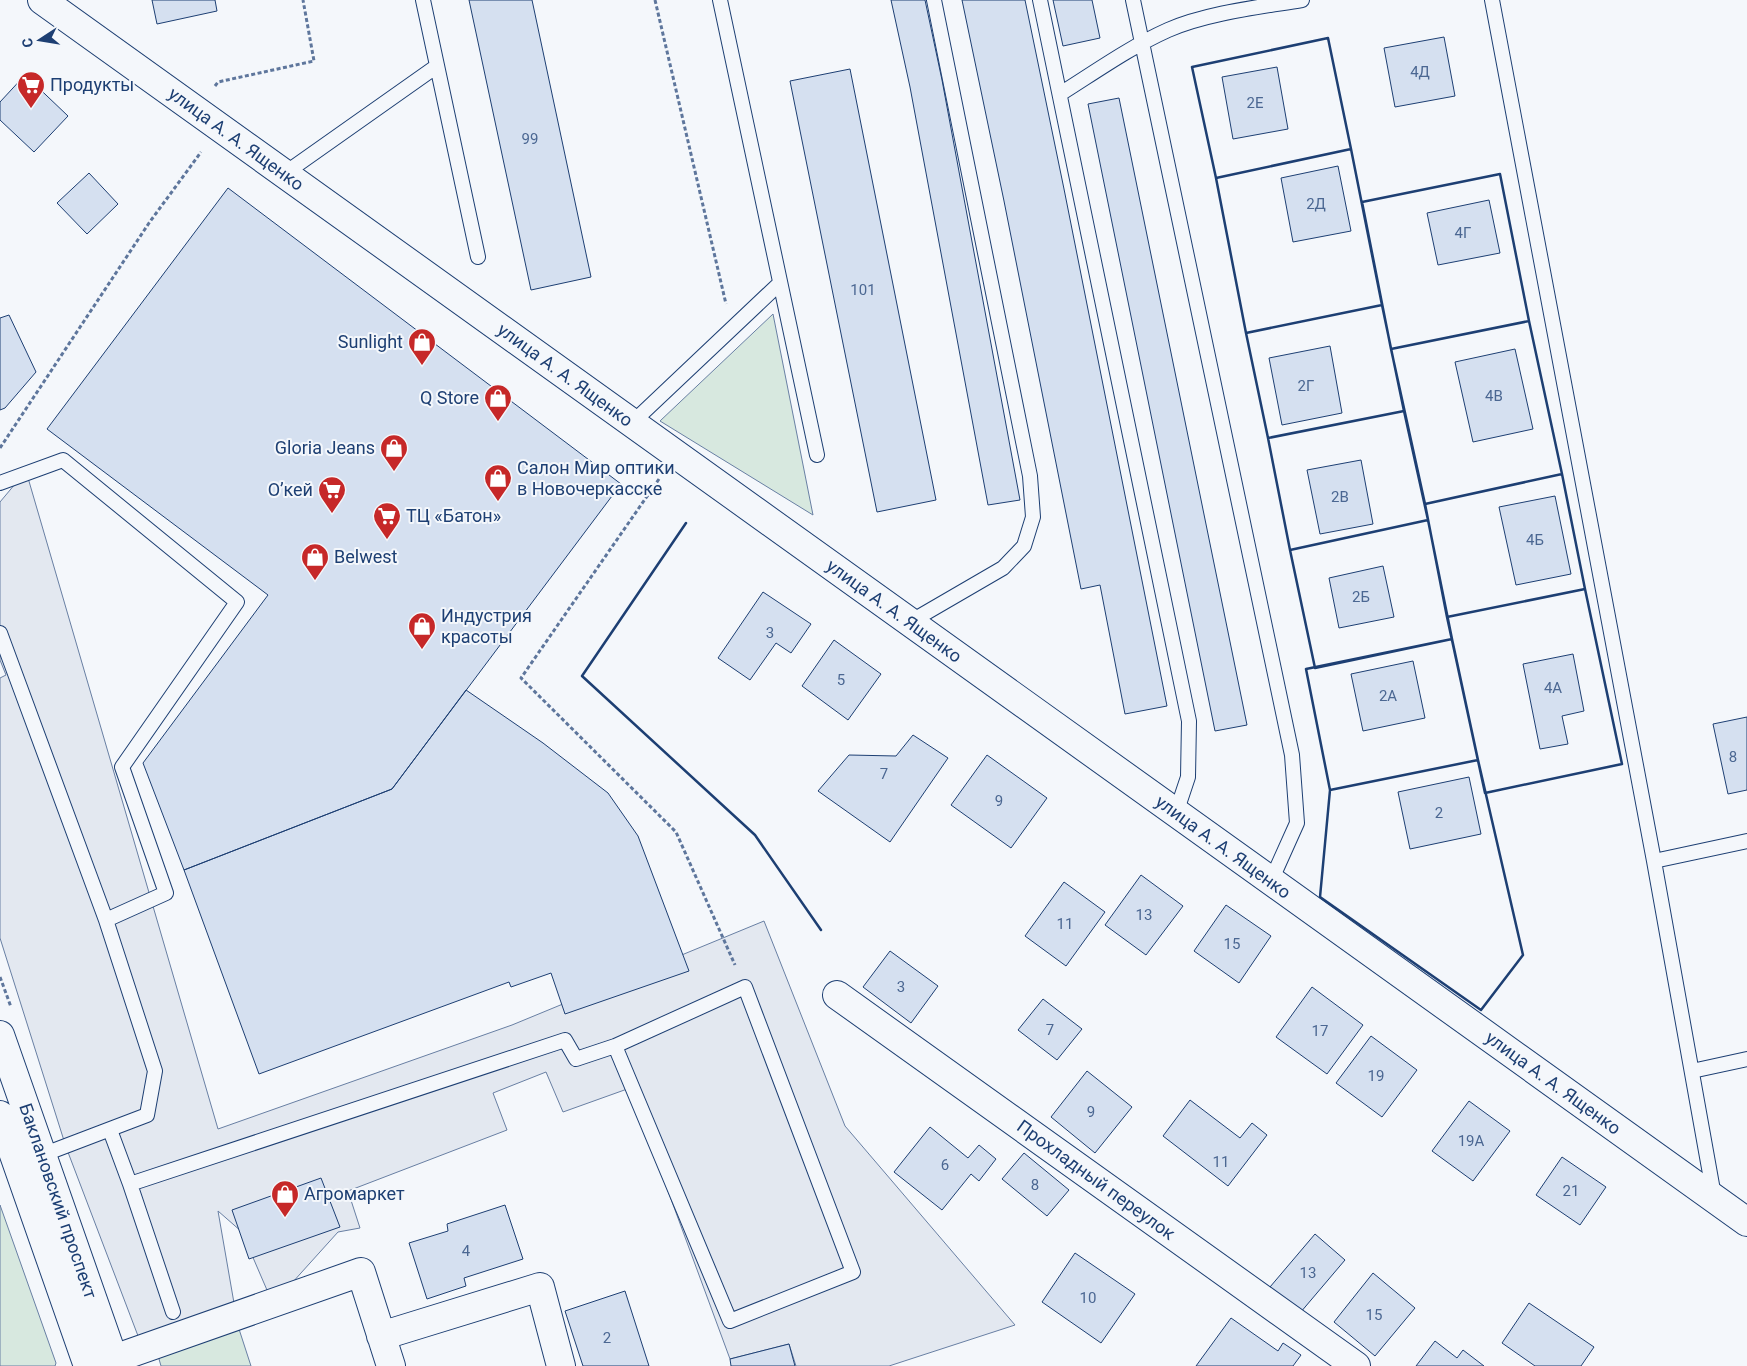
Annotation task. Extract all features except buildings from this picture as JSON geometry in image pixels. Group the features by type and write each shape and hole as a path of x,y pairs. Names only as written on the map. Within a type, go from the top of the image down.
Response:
{"street":[{"name":"улица А. А. Ященко","path":"42,0 1747,1222"},
{"name":"Прохладный переулок","path":"837,995 1356,1366"},
{"name":"Баклановский проспект","path":"0,1035 115,1362"},
{"name":"Баклановский проспект","path":"0,1115 88,1366"},
{"path":"115,1362 360,1272 391,1366"},
{"path":"381,1336 540,1287 561,1366"}],"lane":[{"path":"423,0 478,257"},
{"path":"720,0 817,455"},
{"path":"910,622 1003,568 1024,546 1033,517 1028,466 934,0"},
{"path":"1040,0 1189,720 1188,777 1176,813"},
{"path":"1133,0 1292,755 1297,823 1271,881"},
{"path":"1060,94 1141,43 1169,29 1235,12 1302,0"},
{"path":"1492,0 1654,861 1715,1199"},
{"path":"284,174 437,66"},
{"path":"632,423 780,283"},
{"path":"0,483 63,460 237,602 122,767 166,893 106,920"},
{"path":"0,633 106,920 155,1071 147,1115 42,1155"},
{"path":"1654,861 1747,841"},
{"path":"130,1184 564,1040 576,1059 615,1046 745,987 853,1272 730,1321 615,1046"},
{"path":"1692,1071 1747,1059"},
{"path":"110,1130 173,1312"}],"path":[{"path":"0,448 149,223 209,119 218,82 314,61 303,0"},
{"path":"655,0 732,328"},
{"path":"676,454 521,678 676,832 745,987"}],"shaded area":[{"path":"773,314 813,515 660,421"},
{"path":"26,471 218,1129 512,1025 764,921 845,1126 1015,1325 889,1366 796,1366 789,1344 730,1359 630,1088 563,1112 546,1072 493,1093 507,1130 348,1191 360,1228 338,1232 273,1304 242,1232 218,1211 238,1326 143,1349 66,1147 0,938 0,678 6,675 0,660 0,502"},
{"path":"0,1205 56,1363 55,1366 0,1366"},
{"path":"238,1326 251,1366 161,1366 157,1352"}],"wall":[{"path":"1328,38 1351,149 1216,178 1192,67 1328,38"},
{"path":"1351,149 1382,305 1246,333 1216,178 1351,149"},
{"path":"1500,174 1529,321 1391,349 1362,202 1500,174"},
{"path":"1382,305 1404,411 1268,438 1246,333 1382,305"},
{"path":"1529,321 1562,474 1425,504 1391,349 1529,321"},
{"path":"1404,411 1428,520 1290,550 1268,438 1404,411"},
{"path":"1562,474 1585,589 1447,617 1425,504 1562,474"},
{"path":"1428,520 1452,639 1315,668 1290,550 1428,520"},
{"path":"686,523 582,676 755,835 821,930"},
{"path":"1585,589 1622,764 1485,793 1447,617 1585,589"},
{"path":"1452,639 1478,760 1330,790 1306,669 1452,639"},
{"path":"1478,760 1523,955 1481,1010 1320,897 1330,790 1478,760"}],"place":[{"name":"Продукты","path":"31,109"},
{"name":"Sunlight","path":"422,366"},
{"name":"Q Store","path":"498,422"},
{"name":"Gloria Jeans","path":"394,472"},
{"name":"Салон Мир оптики в Новочеркасске","path":"498,502"},
{"name":"О’кей","path":"332,514"},
{"name":"ТЦ «Батон»","path":"387,540"},
{"name":"Belwest","path":"315,581"},
{"name":"Индустрия красоты","path":"422,650"},
{"name":"Агромаркет","path":"285,1218"}]}
